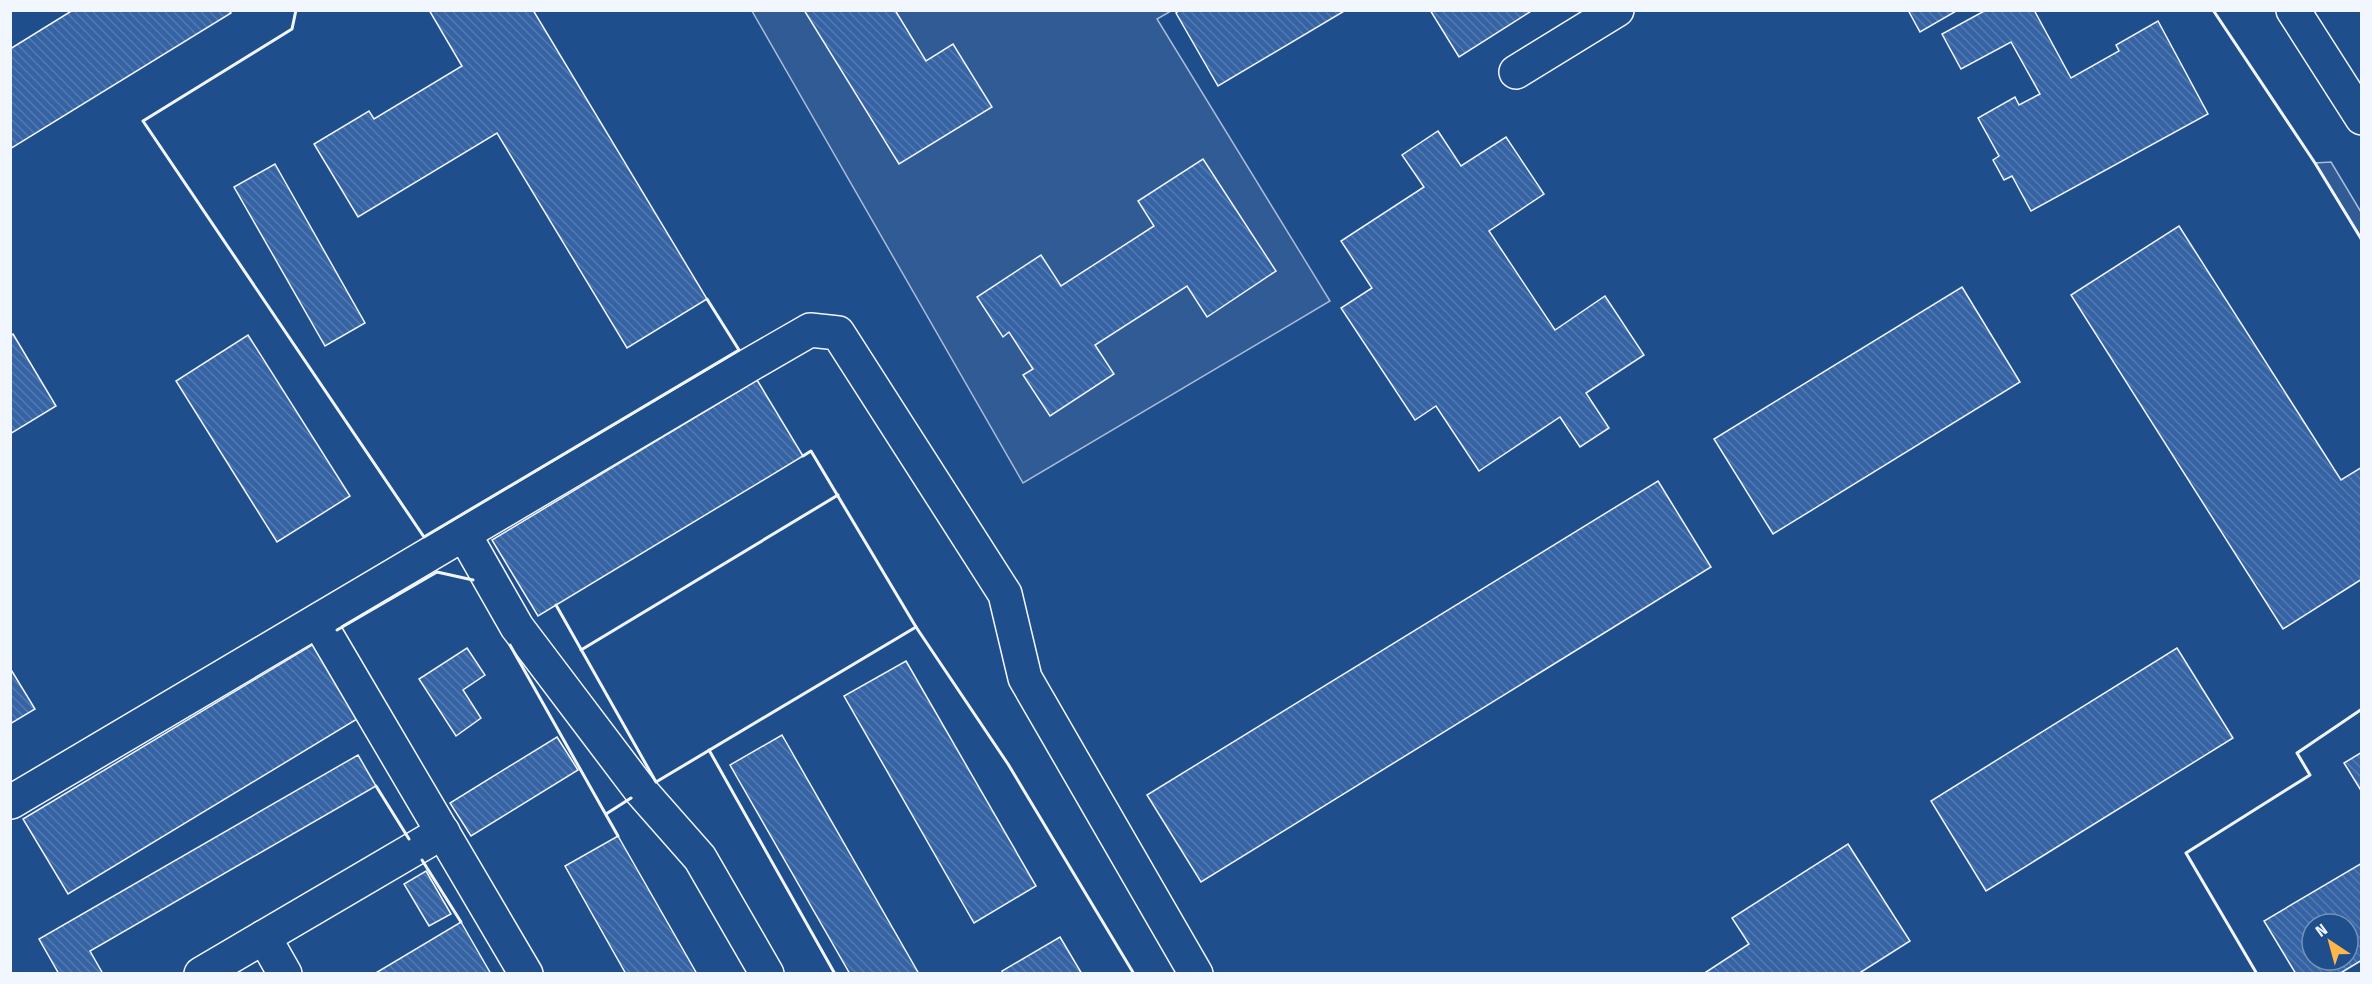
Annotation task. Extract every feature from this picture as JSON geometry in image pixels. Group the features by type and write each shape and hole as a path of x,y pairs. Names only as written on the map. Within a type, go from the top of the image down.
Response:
{"street":[{"path":"1516,72 1617,10"},
{"path":"2293,10 2361,118"},
{"path":"11,802 810,330 838,333 1005,594 1025,678 1196,974"},
{"path":"464,534 517,627 640,792 700,858 767,974"},
{"path":"321,619 327,636 526,974"},
{"path":"201,974 442,832"},
{"path":"264,937 285,974"}],"shaded area":[{"path":"752,11 1171,11 1157,19 1330,301 1023,483"},
{"path":"2331,162 2361,212 2361,240 2315,163"}],"building":[{"path":"73,10 229,10 231,13 10,149 10,49"},
{"path":"429,10 533,10 707,299 627,348 497,133 358,217 314,144 369,111 374,119 462,66"},
{"path":"804,10 895,10 926,61 953,44 992,107 899,164"},
{"path":"1180,10 1346,10 1218,86 1176,13"},
{"path":"1430,10 1533,10 1459,57"},
{"path":"1908,10 1958,10 1920,32"},
{"path":"1986,10 2034,10 2071,78 2119,51 2116,45 2158,21 2208,114 2031,211 2012,176 2004,180 1993,160 1999,156 1978,118 2015,97 2019,105 2040,94 2011,42 1961,69 1942,34"},
{"path":"1438,131 1461,166 1506,137 1544,194 1489,231 1555,330 1605,296 1644,355 1586,393 1609,428 1580,447 1560,417 1479,471 1436,406 1415,420 1341,308 1372,288 1341,241 1424,187 1402,155"},
{"path":"1203,159 1276,271 1207,317 1187,286 1095,345 1114,374 1050,416 1023,375 1033,369 1009,332 1003,337 977,297 1041,255 1061,286 1154,226 1138,201"},
{"path":"275,164 365,323 325,346 234,187"},
{"path":"2179,226 2341,480 2362,467 2362,579 2283,629 2071,295"},
{"path":"1962,287 2020,382 1773,534 1714,439"},
{"path":"13,334 56,406 10,434 10,336"},
{"path":"248,335 350,496 277,542 176,381"},
{"path":"757,380 803,456 538,616 492,540"},
{"path":"1658,481 1711,567 1201,882 1147,795"},
{"path":"317,642 362,716 68,894 23,819"},
{"path":"467,648 485,675 463,690 481,718 456,736 419,679"},
{"path":"2177,648 2233,738 1986,891 1931,801"},
{"path":"906,661 1036,886 974,923 844,696"},
{"path":"10,668 35,709 10,724"},
{"path":"782,735 919,974 850,974 730,765"},
{"path":"557,737 578,770 471,836 450,803"},
{"path":"2362,752 2362,792 2344,763"},
{"path":"358,755 376,786 90,951 103,974 59,974 39,939"},
{"path":"618,836 697,974 626,974 565,866"},
{"path":"1848,844 1910,941 1858,974 1703,974 1749,944 1732,918"},
{"path":"2362,863 2362,960 2360,961 2360,912 2300,912 2300,972 2342,972 2339,974 2296,974 2264,921"},
{"path":"426,871 451,914 429,926 404,884"},
{"path":"461,922 491,974 374,974"},
{"path":"1060,937 1082,974 1003,974 1002,971"}],"wall":[{"path":"296,10 292,29 143,121 424,537 739,350 707,299"},
{"path":"2213,10 2315,163 2362,240"},
{"path":"803,456 811,451 916,627 1008,764 1134,974"},
{"path":"581,650 838,495"},
{"path":"337,630 437,572 473,580"},
{"path":"556,605 656,782 916,627"},
{"path":"510,645 618,836"},
{"path":"2257,974 2186,853 2310,775 2297,753 2362,709"},
{"path":"709,750 835,974"},
{"path":"376,786 409,839"},
{"path":"606,814 631,798"},
{"path":"422,860 461,922"}]}
